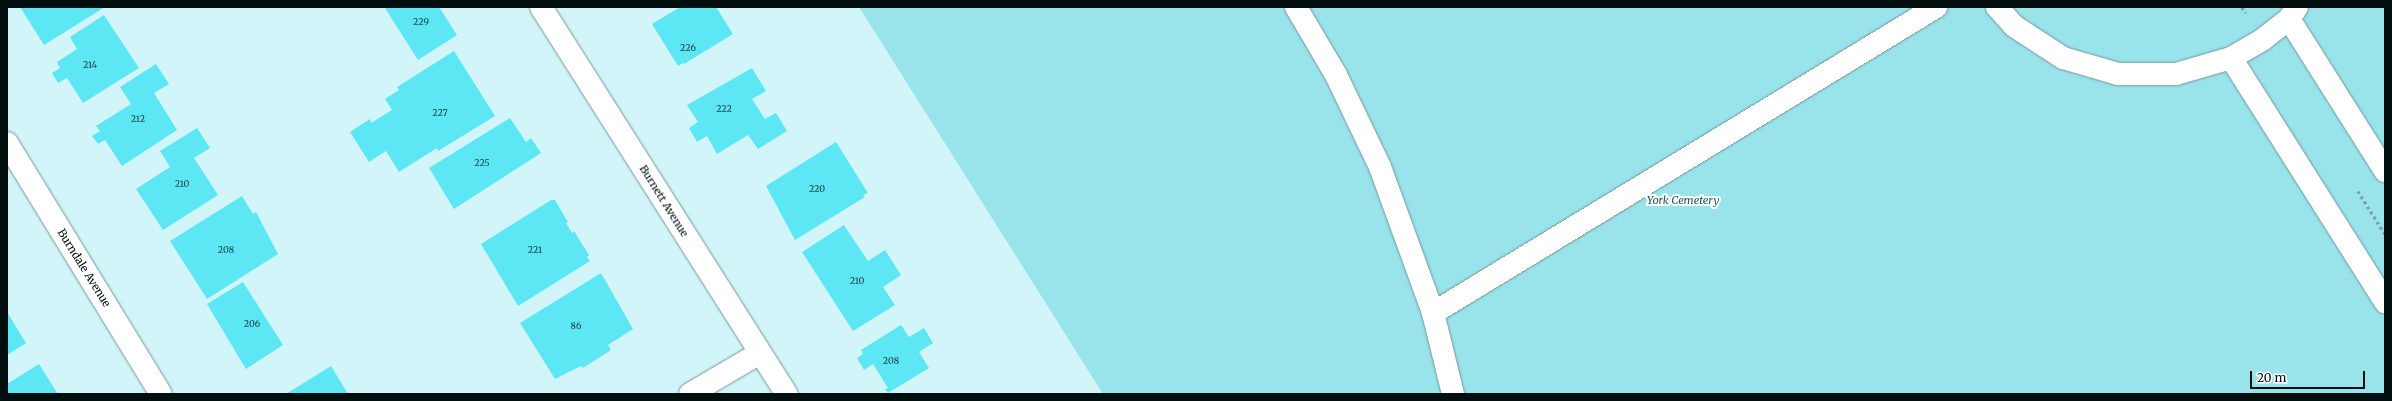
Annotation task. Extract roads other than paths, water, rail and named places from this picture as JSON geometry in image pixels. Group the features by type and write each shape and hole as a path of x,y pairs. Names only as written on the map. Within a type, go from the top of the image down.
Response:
{"street":[{"name":"Burnett Avenue","path":"541,7 787,394"},
{"path":"1296,7 1336,75 1380,167 1433,313 1453,394"},
{"path":"1433,313 1936,7"},
{"path":"1997,7 2014,26 2063,58 2118,74 2176,74 2232,58 2262,40 2293,13 2385,171"},
{"path":"2232,58 2385,302"},
{"name":"Burndale Avenue","path":"7,143 161,394"},
{"path":"690,394 760,353"}],"park label":[{"name":"York Cemetery","path":"1683,200"}]}
